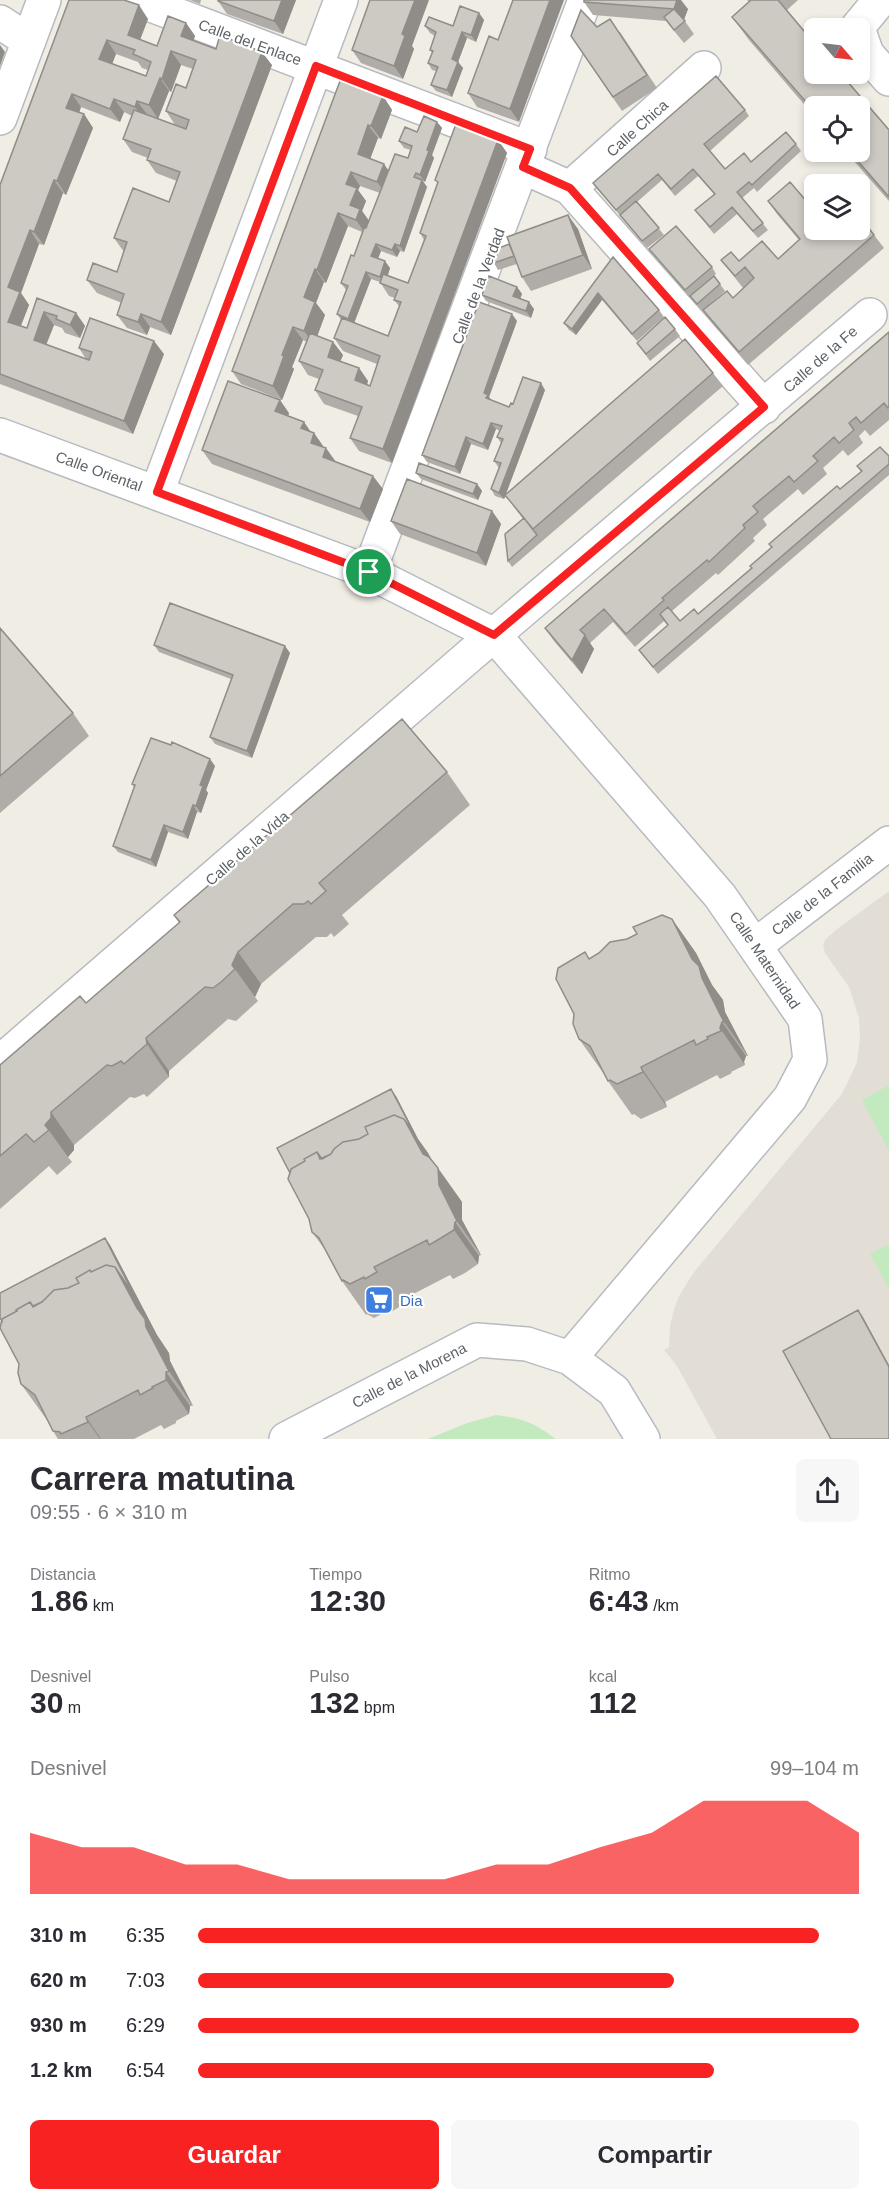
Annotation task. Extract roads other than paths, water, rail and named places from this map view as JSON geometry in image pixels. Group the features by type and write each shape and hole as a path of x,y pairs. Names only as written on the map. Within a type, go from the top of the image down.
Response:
{"street":[{"path":"0,118 44,0"},
{"name":"Calle del Enlace","path":"138,0 316,66 527,158 570,188"},
{"path":"157,492 341,0"},
{"name":"Calle de la Verdad","path":"369,572 585,0"},
{"path":"865,18 880,0"},
{"path":"0,22 29,41"},
{"path":"870,57 889,79"},
{"name":"Calle Chica","path":"570,188 704,68"},
{"path":"570,188 764,407"},
{"name":"Calle de la Fe","path":"494,635 870,315"},
{"name":"Calle Oriental","path":"0,435 369,572 494,635"},
{"name":"Calle Maternidad","path":"494,635 720,896 805,1019 810,1060 790,1098 570,1358"},
{"name":"Calle de la Vida","path":"0,1062 494,635"},
{"name":"Calle de la Familia","path":"756,945 889,843"},
{"name":"Calle de la Morena","path":"286,1439 477,1340 527,1344 570,1358 614,1391 643,1439"}],"place":[{"name":"Dia","path":"379,1300"}]}
